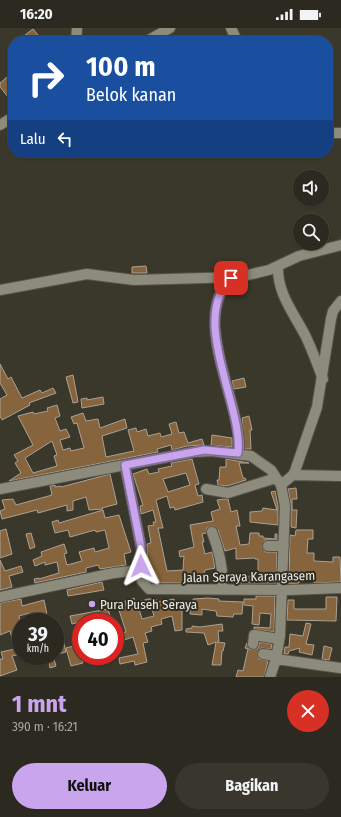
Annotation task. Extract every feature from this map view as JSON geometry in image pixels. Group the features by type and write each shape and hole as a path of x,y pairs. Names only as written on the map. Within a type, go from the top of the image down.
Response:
{"street":[{"path":"156,36 170,28"},
{"path":"0,290 87,274 134,280 231,278 258,273 300,256 341,245"},
{"path":"278,266 278,278 284,298 306,337 323,378"},
{"path":"231,278 218,295 216,316 222,374 237,425 238,453"},
{"path":"293,475 317,407 333,311 341,301"},
{"path":"0,489 204,450 238,453 257,459 271,470 279,481 285,506 283,590 279,639 276,658 269,673"},
{"name":"Jalan Seraya Karangasem","path":"125,465 141,547 142,581 149,589 283,590 341,588"},
{"path":"206,489 228,493 279,481 293,475 341,476"},
{"path":"212,532 222,570 222,589"},
{"path":"268,546 284,546"},
{"path":"0,597 114,573 141,570"},
{"path":"253,644 254,635 279,639"},
{"path":"263,654 276,658 340,668"}],"building":[{"path":"33,29 38,35 26,36 25,35"},
{"path":"8,76 8,97 0,87 0,83"},
{"path":"146,266 147,273 132,273 132,267"},
{"path":"0,364 8,379 11,377 22,398 40,390 42,393 53,388 56,393 29,403 30,405 2,420 0,416 0,399 7,395 0,383"},
{"path":"73,375 78,402 73,403 66,377"},
{"path":"244,378 246,387 234,389 232,381"},
{"path":"103,397 104,404 82,408 81,399 87,398 87,400"},
{"path":"57,405 60,416 55,418 60,431 66,429 70,437 60,440 63,450 70,448 71,451 84,448 77,423 74,424 71,417 83,413 86,421 98,419 100,428 125,419 127,428 102,436 106,457 134,451 128,430 136,428 137,432 146,429 148,436 160,433 161,437 172,434 169,424 176,422 179,433 184,432 188,443 202,439 204,445 187,446 172,450 171,445 157,449 158,452 9,481 21,473 15,463 18,461 14,455 33,445 18,416 33,412 34,414 48,411 47,408","holes":["52,441 57,455 54,456 57,466 33,473 25,458"]},
{"path":"249,416 252,430 250,430 251,449 245,449 242,418"},
{"path":"212,435 232,438 232,447 211,445"},
{"path":"192,459 199,484 195,485 198,496 202,495 203,502 175,510 174,507 170,508 167,496 156,500 163,528 158,528 167,571 183,570 184,556 180,557 179,551 194,547 190,525 213,521 211,512 220,509 217,500 228,499 231,512 237,510 240,526 236,526 240,545 249,544 250,533 259,533 259,536 263,536 263,538 275,539 275,534 277,534 277,540 265,540 262,546 265,552 277,552 276,583 237,583 237,577 255,576 255,572 258,573 258,559 236,559 236,548 225,551 218,530 213,526 207,528 206,533 202,534 204,542 202,542 205,554 212,552 215,568 205,570 204,575 198,575 197,583 152,583 148,578 147,544 151,543 148,526 154,525 153,522 156,522 153,510 141,514 140,506 143,505 133,474 147,469 149,474 159,472 158,469 172,466 171,463","holes":["186,473 190,485 168,492 163,479"]},
{"path":"226,459 249,463 239,463 243,478 246,480 227,486 218,485 217,480 219,480 220,467 226,467"},
{"path":"110,474 117,504 102,508 103,509 89,510 86,497 73,501 73,510 67,511 67,505 38,513 37,510 2,519 0,511 5,509 2,500 13,499 16,505 52,495 50,486 55,485 55,487 61,487"},
{"path":"296,488 297,499 292,499 292,510 297,510 296,528 291,527 291,506 288,489"},
{"path":"275,491 278,506 278,525 250,522 250,512 262,511 263,508 277,510 271,492"},
{"path":"103,510 105,518 119,515 131,552 124,554 126,565 100,569 98,565 86,568 86,572 35,583 34,579 59,573 57,562 45,565 45,562 35,566 33,560 42,556 41,552 64,544 67,553 64,554 67,565 82,561 79,552 94,548 95,552 109,548 105,530 96,532 95,530 70,537 68,530 55,533 52,522 58,520 59,523"},
{"path":"6,529 12,554 0,558 0,531"},
{"path":"296,530 313,530 313,539 308,539 307,553 314,553 314,561 333,562 333,557 340,557 341,582 314,583 314,575 299,575 299,583 289,584 290,535 295,536"},
{"path":"31,533 35,547 30,549 26,534"},
{"path":"0,560 5,571 21,566 23,572 9,576 12,587 0,590"},
{"path":"102,582 104,590 68,596 67,590"},
{"path":"256,596 275,596 274,632 254,629 254,627 270,628 271,614 260,613 259,625 252,624 253,606 244,605 244,599 256,599"},
{"path":"326,597 337,597 336,621 287,620 288,600 294,600 294,609 326,609"},
{"path":"134,598 135,603 148,599 156,599 157,602 174,599 175,607 182,607 182,630 175,631 172,616 161,619 162,624 151,627 152,631 145,633 148,642 143,643 147,662 135,665 134,661 124,663 124,657 138,654 133,637 124,640 124,632 126,632 124,626 124,613 120,613 118,607 126,605 125,601","holes":["151,606 154,616 142,619 139,609"]},
{"path":"21,599 22,606 44,600 47,613 12,613 12,638 10,631 0,635 0,603"},
{"path":"193,599 219,599 219,601 243,602 242,614 234,614 233,617 217,616 216,611 202,609 202,615 190,614 190,606 193,605"},
{"path":"108,609 109,613 86,613"},
{"path":"306,623 311,624 306,644 314,645 312,655 299,652 300,648 289,651 288,654 284,654 285,647 289,647 290,634 303,636"},
{"path":"222,624 223,631 218,631 219,641 217,642 225,643 222,651 221,665 212,665 216,642 208,645 204,633 186,632 186,629 192,628 192,626 200,627"},
{"path":"260,642 272,644 271,649 261,648 257,653 259,659 268,661 264,677 236,677 238,670 243,671 248,649 245,648 247,643 249,649 253,650 258,648"},
{"path":"72,646 72,665 75,665 71,666 66,648"},
{"path":"324,646 332,648 329,660 322,659"},
{"path":"12,650 12,665 15,665 17,670 0,676 0,659 3,659 1,652"},
{"path":"49,665 56,665 56,666 50,668"}],"place":[{"name":"Pura Puseh Seraya","path":"92,604"}],"route":[{"path":"141,566 141,547 125,465 204,450 238,453 239,443 237,425 222,374 216,316 216,300 226,283 231,278"}]}
